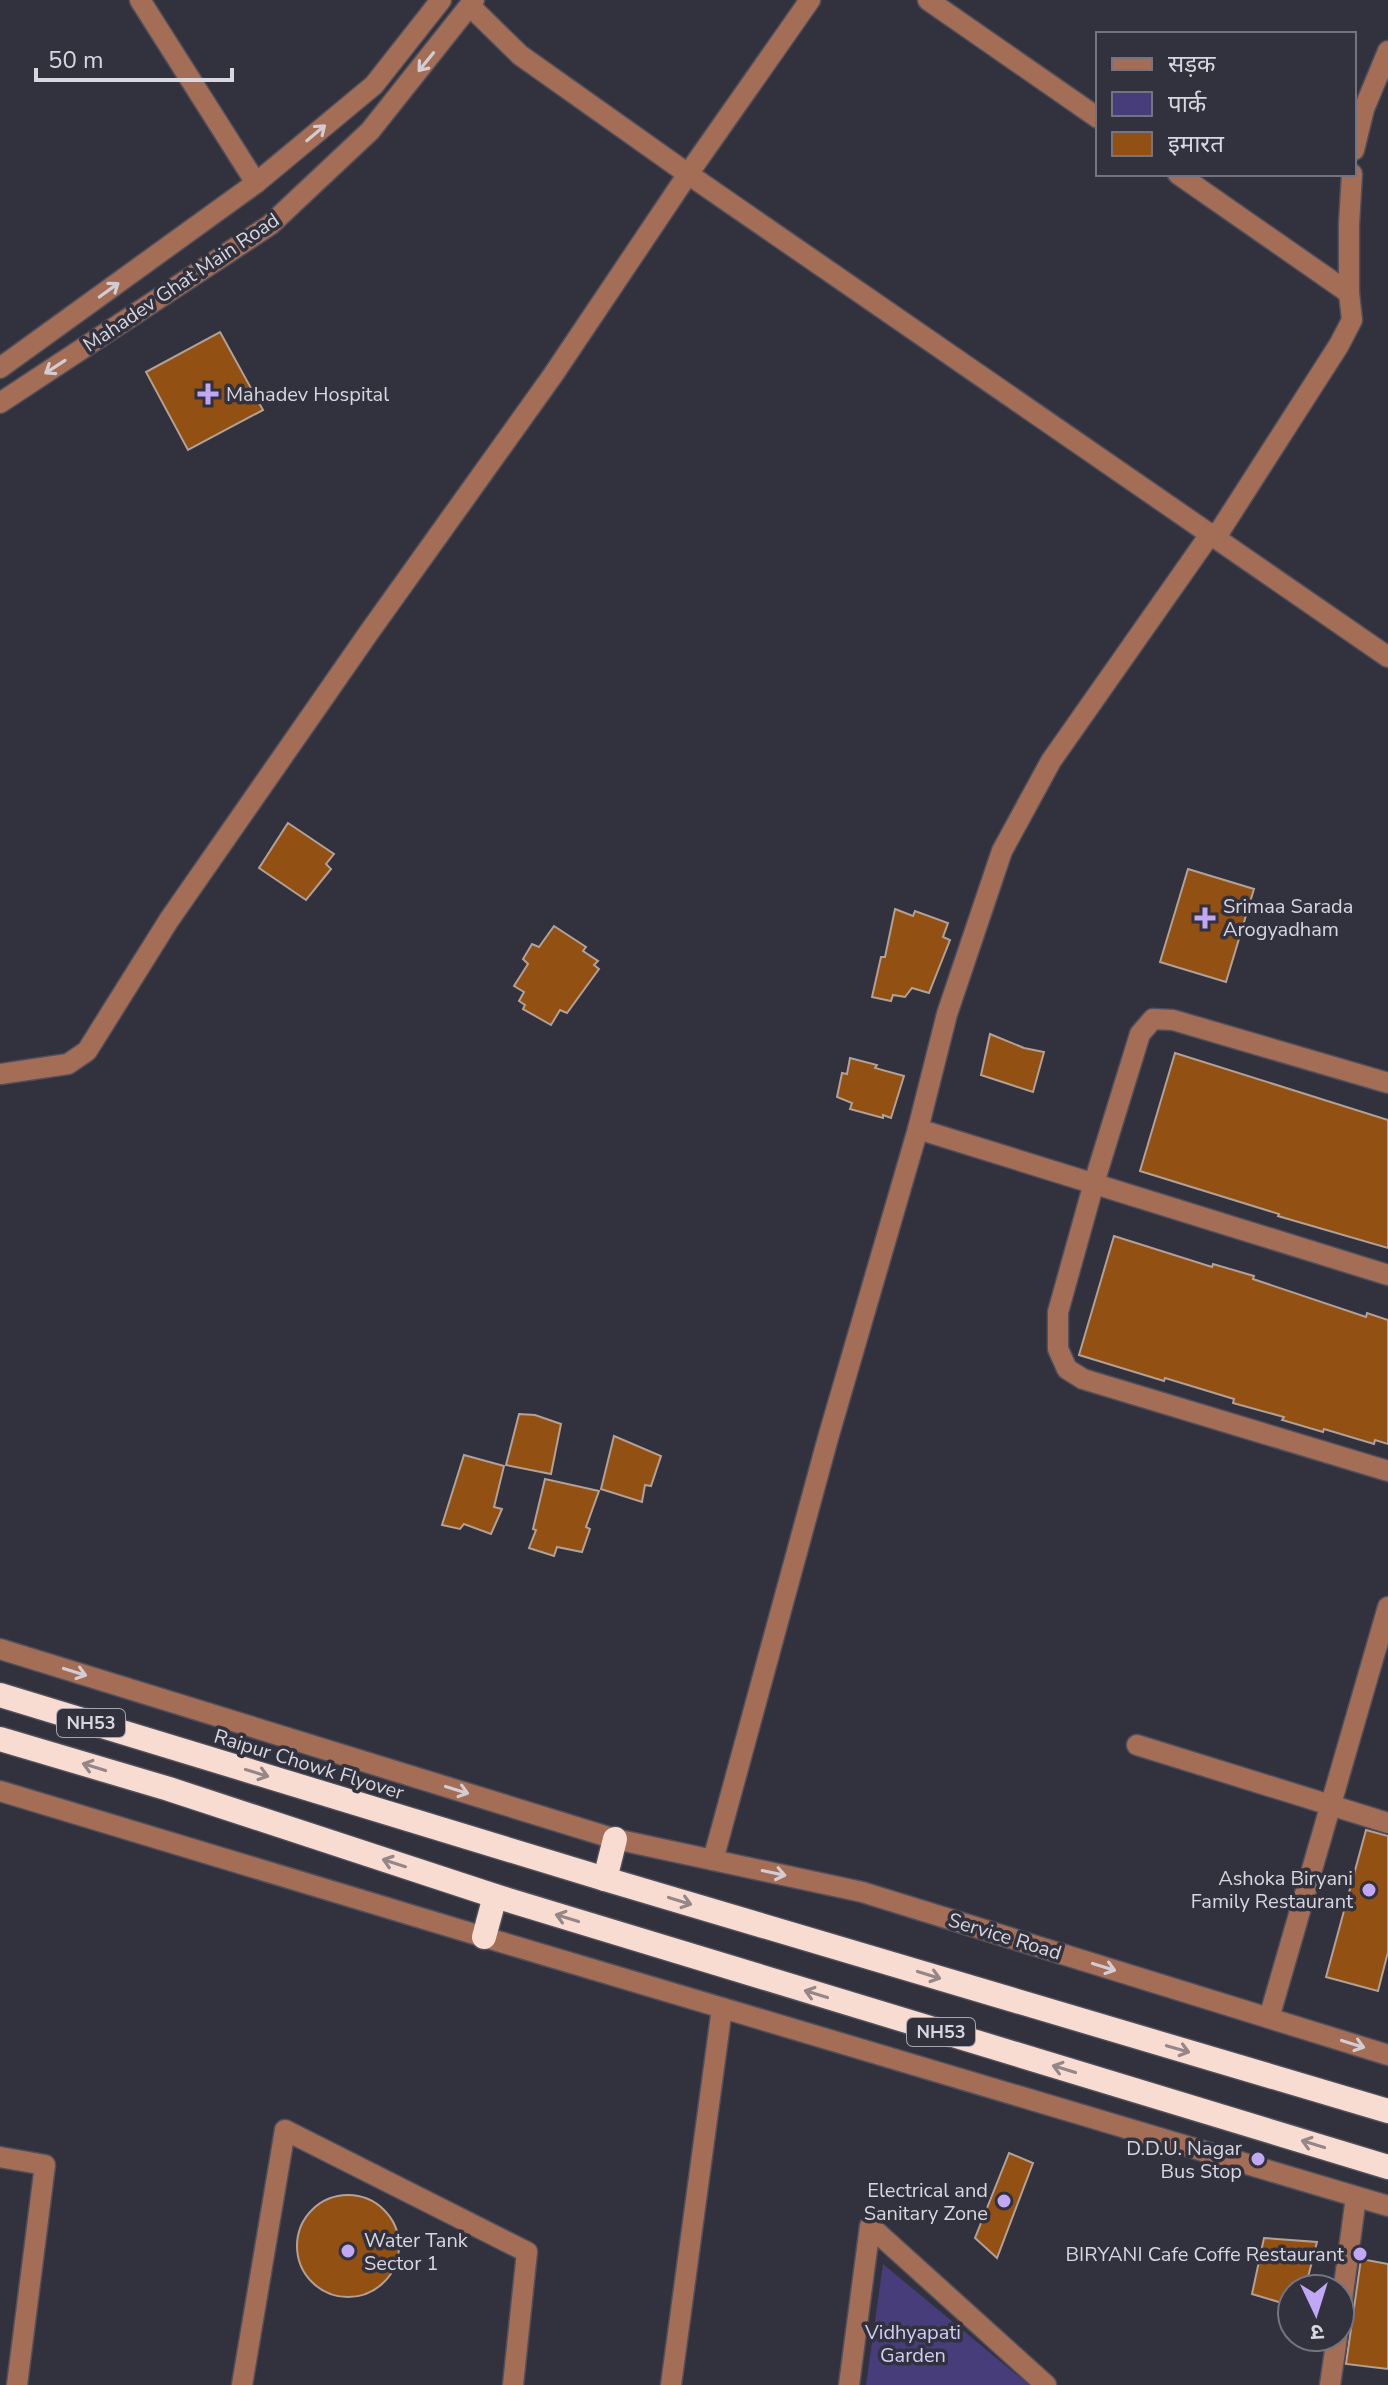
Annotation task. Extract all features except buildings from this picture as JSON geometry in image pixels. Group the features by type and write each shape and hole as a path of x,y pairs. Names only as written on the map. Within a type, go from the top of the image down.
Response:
{"highway":[{"name":"Raipur Chowk Flyover","path":"0,1695 605,1879"},
{"name":"NH53","path":"0,1739 169,1789 495,1896 1388,2167"},
{"path":"605,1879 615,1839"},
{"name":"NH53","path":"605,1879 1388,2111"},
{"path":"484,1937 495,1896"}],"street":[{"path":"140,0 256,183"},
{"path":"0,368 256,183 374,85 441,0"},
{"path":"0,1074 68,1064 87,1051 169,920 553,375 810,0"},
{"path":"928,0 1096,117"},
{"path":"472,3 520,55 1388,657"},
{"name":"Mahadev Ghat Main Road","path":"0,403 270,225 370,131 472,3"},
{"path":"1356,142 1364,109 1388,51"},
{"path":"1181,176 1349,293"},
{"path":"713,1860 828,1438 918,1129 947,1014 1002,851 1051,761 1213,535 1339,345 1352,320 1349,293 1352,176"},
{"path":"1388,1083 1173,1020 1153,1019 1140,1034 1058,1312 1058,1349 1067,1369 1083,1379 1388,1471"},
{"path":"918,1129 1388,1275"},
{"path":"1269,2018 1387,1615"},
{"name":"Service Road","path":"0,1649 615,1839 862,1892 1388,2055"},
{"path":"1137,1745 1388,1823"},
{"path":"0,1791 1388,2206"},
{"path":"671,2385 722,2008"},
{"path":"242,2385 285,2130 527,2252 513,2385"},
{"path":"0,2157 45,2165 17,2385"},
{"path":"1346,2273 1356,2197"},
{"path":"849,2385 870,2226 1046,2385"},
{"path":"1330,2385 1335,2353"}],"green space":[{"name":"Vidhyapati Garden","path":"883,2264 1029,2385 866,2385"}],"place":[{"name":"Mahadev Hospital","path":"208,394"},
{"name":"Srimaa Sarada Arogyadham","path":"1205,918"},
{"name":"Ashoka Biryani Family Restaurant","path":"1369,1890"},
{"name":"D.D.U. Nagar Bus Stop","path":"1258,2159"},
{"name":"Electrical and Sanitary Zone","path":"1004,2201"},
{"name":"Water Tank Sector 1","path":"348,2251"},
{"name":"BIRYANI Cafe Coffe Restaurant","path":"1360,2254"}]}
